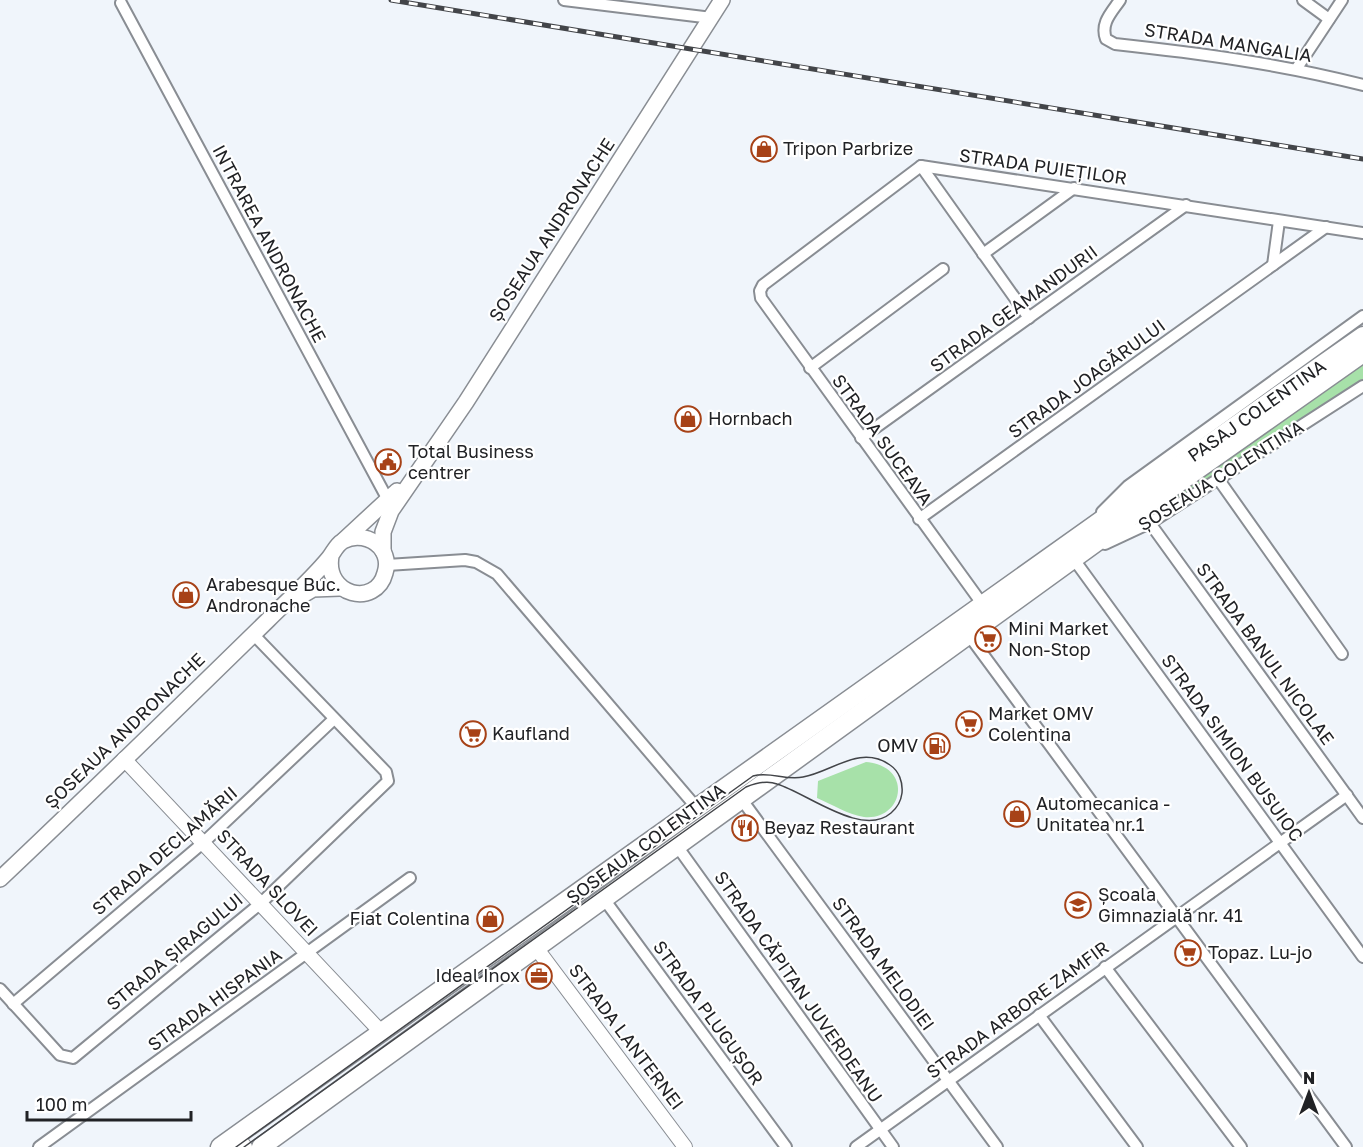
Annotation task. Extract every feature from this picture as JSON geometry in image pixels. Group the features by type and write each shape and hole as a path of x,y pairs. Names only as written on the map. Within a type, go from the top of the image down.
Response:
{"main road":[{"name":"ȘOSEAUA ANDRONACHE","path":"385,558 383,532 386,520 466,402 723,0"},
{"name":"PASAJ COLENTINA","path":"1155,491 1363,336"},
{"name":"PASAJ COLENTINA","path":"1155,491 1363,353"},
{"name":"ȘOSEAUA ANDRONACHE","path":"344,540 424,463"},
{"name":"ȘOSEAUA COLENTINA","path":"220,1147 241,1141 382,1033 697,808 983,605 1073,549 1155,491"},
{"name":"ȘOSEAUA COLENTINA","path":"261,1147 537,949 968,634 1073,549 1146,516 1155,491"},
{"path":"361,537 370,539 385,558 381,582 375,589 357,594 340,588 330,574 331,556 344,540 361,537"},
{"name":"ȘOSEAUA ANDRONACHE","path":"0,879 331,556"},
{"name":"ȘOSEAUA ANDRONACHE","path":"278,610 313,589 340,588"}],"street":[{"path":"564,0 608,3 712,18"},
{"name":"STRADA MANGALIA","path":"1120,0 1105,22 1104,34 1114,44 1208,54 1297,68 1363,85"},
{"path":"1303,0 1329,18"},
{"path":"1297,68 1342,0"},
{"name":"INTRAREA ANDRONACHE","path":"121,3 388,500"},
{"path":"921,166 1029,318"},
{"name":"STRADA PUIEȚILOR","path":"921,166 1363,233"},
{"name":"STRADA SUCEAVA","path":"921,166 763,285 760,291 761,298 810,368 983,605"},
{"path":"983,254 1074,188"},
{"name":"STRADA GEAMANDURII","path":"861,438 1186,206"},
{"path":"1273,265 1279,221"},
{"name":"STRADA JOAGĂRULUI","path":"919,519 1326,227"},
{"path":"810,368 943,269"},
{"name":"ȘOSEAUA COLENTINA","path":"1073,549 1128,486 1363,316"},
{"name":"ȘOSEAUA COLENTINA","path":"1146,516 1219,480 1363,386"},
{"path":"1219,480 1342,654"},
{"name":"STRADA BANUL NICOLAE","path":"1146,516 1363,818"},
{"name":"STRADA SIMION BUSUIOC","path":"1073,549 1363,957"},
{"path":"385,558 465,560 476,562 497,573 697,808"},
{"name":"STRADA ȘIRAGULUI","path":"14,1004 60,1055 69,1059 76,1056 261,903 388,781 386,772 253,634"},
{"path":"968,634 1174,917 1346,1147"},
{"name":"STRADA DECLAMĂRII","path":"14,1004 204,842 334,718"},
{"name":"STRADA SLOVEI","path":"124,759 382,1033"},
{"name":"STRADA ARBORE ZAMFIR","path":"856,1147 1347,795"},
{"name":"STRADA MELODIEI","path":"742,800 997,1147"},
{"name":"STRADA CĂPITAN JUVERDEANU","path":"677,846 893,1147"},
{"name":"STRADA HISPANIA","path":"39,1147 410,878"},
{"name":"STRADA PLUGUȘOR","path":"604,899 786,1147"},
{"name":"STRADA LANTERNEI","path":"537,949 686,1147"},
{"path":"1106,967 1241,1147"},
{"path":"0,989 14,1004"},
{"path":"1039,1015 1137,1147"}],"green space":[{"path":"1363,362 1363,383 1152,516 1152,513"},
{"path":"866,762 881,766 892,773 897,782 898,792 895,802 888,811 878,816 858,816 817,798 818,781"}],"tram line":[{"path":"236,1147 753,776 797,778 846,761 868,757 879,759 890,765 898,774 902,789 900,802 891,813 879,819 865,820 850,817 769,782 746,787 244,1147"}],"railway":[{"path":"391,0 1363,159"}],"place":[{"name":"Tripon Parbrize","path":"764,149"},
{"name":"Hornbach","path":"688,419"},
{"name":"Total Business centrer","path":"388,462"},
{"name":"Arabesque Buc. Andronache","path":"186,595"},
{"name":"Mini Market Non-Stop","path":"988,639"},
{"name":"Market OMV Colentina","path":"969,724"},
{"name":"Kaufland","path":"473,734"},
{"name":"OMV","path":"937,746"},
{"name":"Automecanica - Unitatea nr.1","path":"1017,814"},
{"name":"Beyaz Restaurant","path":"745,828"},
{"name":"Școala Gimnazială nr. 41","path":"1078,905"},
{"name":"Fiat Colentina","path":"490,919"},
{"name":"Topaz. Lu-jo","path":"1188,953"},
{"name":"Ideal Inox","path":"539,976"}]}
